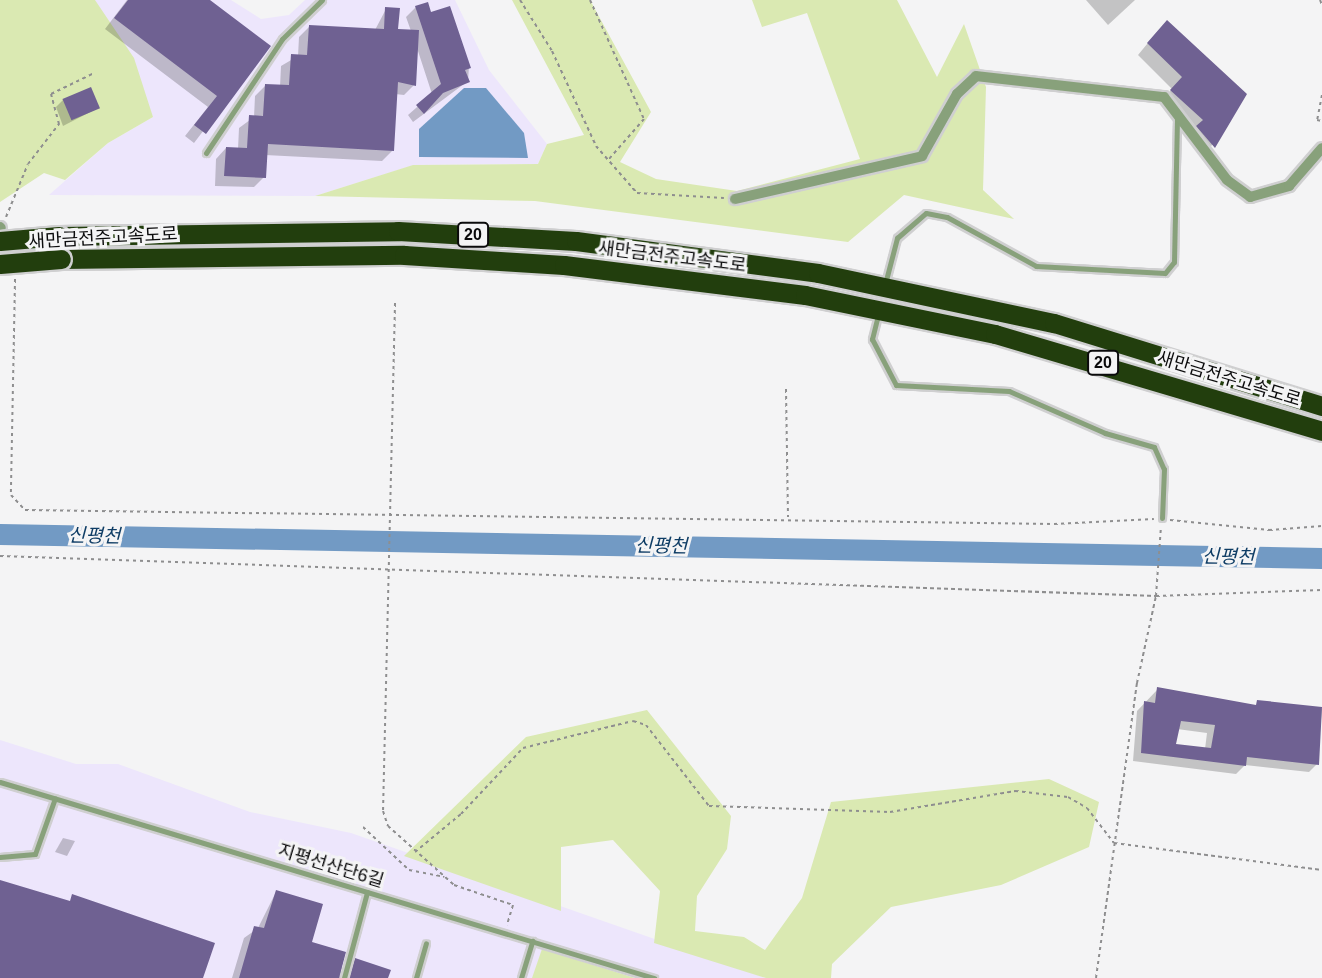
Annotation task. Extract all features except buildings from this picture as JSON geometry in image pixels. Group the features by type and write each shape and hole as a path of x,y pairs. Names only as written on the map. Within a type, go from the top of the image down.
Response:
{"highway":[{"name":"새만금전주고속도로","path":"0,232 59,236 234,229 562,240 884,287 1054,323 1322,406"},
{"name":"새만금전주고속도로","path":"7,266 61,259 325,254 564,265 880,310 1148,375 1322,431"}],"street":[{"path":"735,199 922,156 957,94 976,76 1164,97 1227,180 1250,197 1289,186 1322,148"}],"lane":[{"path":"206,153 282,39 322,0"},
{"path":"884,287 897,238 926,213 947,217 1036,266 1165,274 1174,262 1177,115"},
{"path":"880,310 872,339 896,385 1009,391 1105,433 1154,447 1164,469 1162,518"},
{"name":"지평선산단6길","path":"0,782 654,978"},
{"path":"0,857 35,854 55,798"},
{"path":"344,978 367,892"},
{"path":"521,978 532,942"},
{"path":"416,978 426,943"}],"path":[{"path":"520,0 608,159 637,193 735,199"},
{"path":"590,0 644,119 608,159"},
{"path":"1320,0 1322,5"},
{"path":"0,232 28,164 59,124 51,93 92,74"},
{"path":"1322,95 1317,120 1322,121"},
{"path":"7,266 11,495 25,510 392,512 1054,524 1162,518 1211,528 1322,526"},
{"path":"395,303 392,512 388,520 386,573 383,811 388,826 445,877"},
{"path":"786,389 788,518"},
{"path":"1096,978 1114,843 1156,596 1162,518"},
{"path":"0,556 386,573 1072,589 1156,596 1322,590"},
{"path":"415,852 461,814 523,748 633,720 646,725 709,806 890,812 1015,791 1068,797 1087,808 1114,843 1322,870"},
{"path":"363,827 409,870 445,877 513,905 505,933"}],"shaded area":[{"path":"95,0 231,0 261,19 289,15 305,0 455,0 489,70 547,144 538,164 414,165 315,196 49,195 108,143 153,117"},
{"path":"0,740 76,764 118,764 250,812 351,833 766,978 0,978"}],"green space":[{"path":"0,0 95,0 134,58 153,117 108,143 65,180 44,173 0,202"},
{"path":"512,0 590,0 651,112 620,162 656,179 737,191 860,159 807,13 762,27 752,0 897,0 937,77 964,24 986,87 983,190 1014,219 904,195 848,242 535,201 315,196 413,165 538,164 547,144 584,135"},
{"path":"647,710 731,816 727,849 697,896 695,931 744,937 765,950 802,898 831,802 1049,779 1099,802 1089,847 1001,885 891,907 832,964 831,978 766,978 654,943 660,891 613,840 561,847 561,911 404,856 526,737"},
{"path":"542,949 635,978 532,978"}],"water":[{"path":"464,88 486,88 524,133 528,158 419,157 419,129"}],"waterway":[{"name":"신평천","path":"0,534 1322,558"}]}
